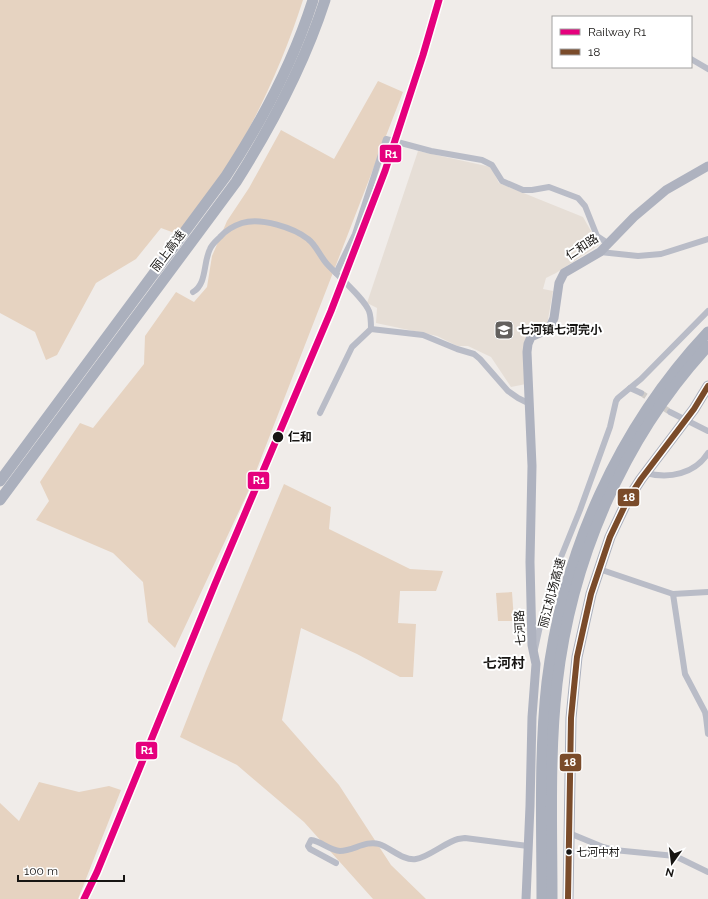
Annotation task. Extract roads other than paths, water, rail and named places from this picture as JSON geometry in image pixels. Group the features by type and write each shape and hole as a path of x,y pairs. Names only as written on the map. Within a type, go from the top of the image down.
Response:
{"highway":[{"name":"丽上高速","path":"0,500 180,247 226,176 256,128 284,73 313,0"},
{"name":"丽上高速","path":"0,481 180,247 211,217 236,182 279,109 303,58 325,0"},
{"name":"丽江机场高速","path":"542,899 542,756 544,713 554,635 569,574 594,506 625,444 663,385 685,357 708,332"},
{"name":"丽江机场高速","path":"552,899 552,756 554,713 564,637 577,584 598,523 633,449 671,391 708,346"},
{"path":"568,899 570,739 574,676 586,616 599,569 610,537 622,511 646,473 694,409 708,386"}],"street":[{"path":"692,60 708,69"},
{"path":"336,273 355,234 386,139 431,151 482,160 492,164 502,181 523,190 549,187 578,198 585,206 597,236 609,244"},
{"name":"仁和路","path":"530,404 527,352 529,340 531,337 547,330 552,325 559,283 562,276 568,270 600,252 655,198 708,166"},
{"path":"193,292 201,285 207,256 211,246 229,229 246,222 268,222 294,230 312,243 320,255 365,303 370,315 371,329"},
{"path":"600,252 638,256 661,254 708,239"},
{"path":"534,653 542,617 551,587 610,427 618,398 641,379 708,311"},
{"path":"371,329 423,335 457,349 474,354 480,358 508,391 530,404"},
{"path":"320,413 352,347 371,329"},
{"path":"630,388 641,393"},
{"name":"七河路","path":"526,899 532,717 536,664 532,645 530,562 532,466 530,404"},
{"path":"670,412 708,431"},
{"path":"646,473 667,476 681,473 699,464 708,453"},
{"path":"599,569 673,594 708,592"},
{"path":"673,594 685,674 706,717 708,734"},
{"path":"569,834 614,850 676,856 708,872"},
{"path":"336,864 310,849 308,846 309,841 317,841 330,848 341,851 371,843 377,844 407,858 416,859 458,839 465,838 528,846"}],"tunnel":[{"path":"641,393 670,412"}],"rail line":[{"name":"R1","path":"84,899 97,872 215,584 331,311 385,171 423,55 439,0"}],"place":[{"name":"七河镇七河完小","path":"504,330"},
{"name":"仁和","path":"278,437"},
{"name":"七河中村","path":"569,852"}],"district":[{"name":"七河村","path":"504,663"}]}
